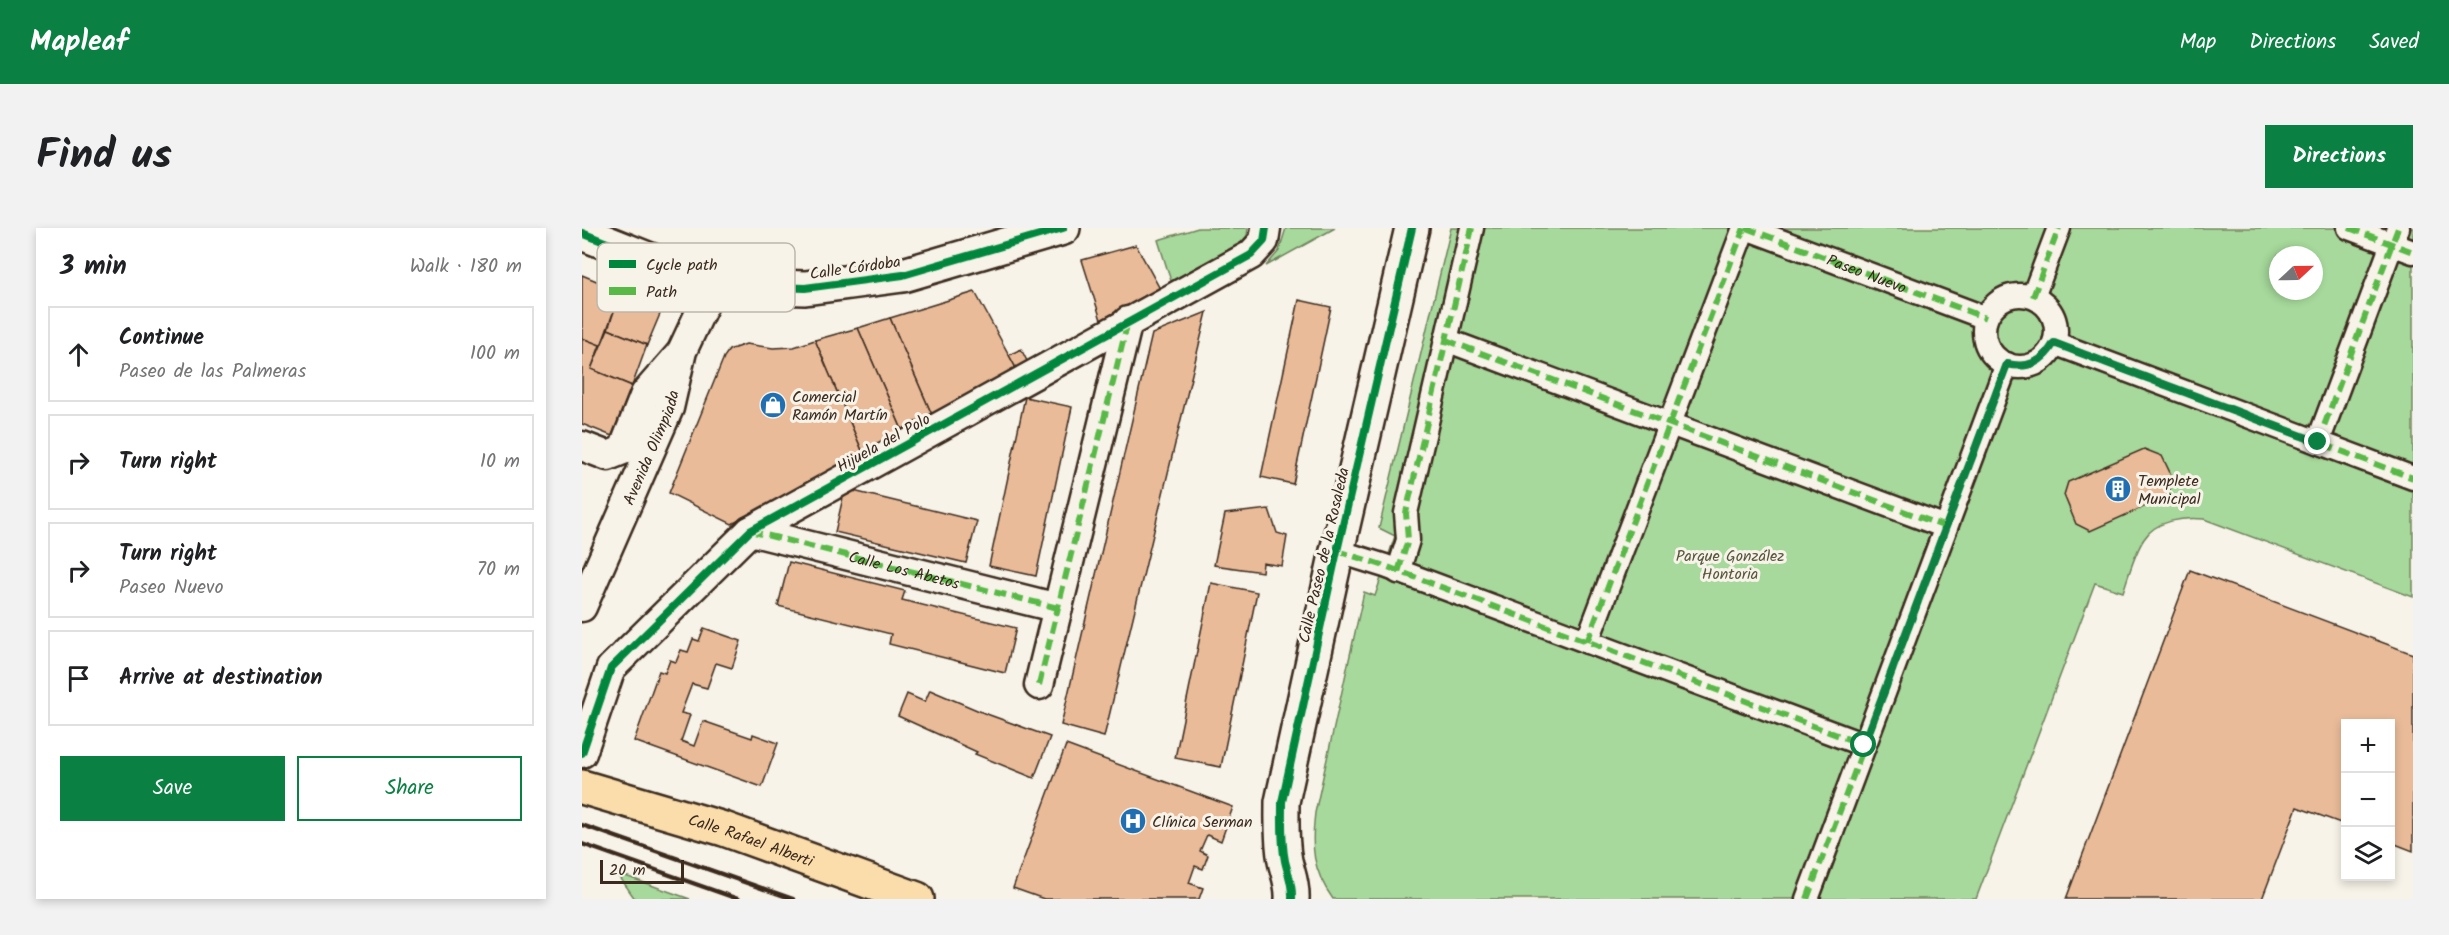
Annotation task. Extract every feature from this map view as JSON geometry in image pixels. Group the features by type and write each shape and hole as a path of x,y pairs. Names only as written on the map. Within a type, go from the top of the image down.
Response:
{"main road":[{"name":"Calle Rafael Alberti","path":"584,787 724,829 917,899"}],"street":[{"name":"Calle Córdoba","path":"795,288 903,275 1063,228"},
{"name":"Hijuela del Polo","path":"582,753 611,668 750,531 1251,255 1264,241 1266,228"},
{"name":"Calle Paseo de la Rosaleda","path":"1295,896 1285,861 1281,832 1282,802 1337,551 1412,228"},
{"path":"1398,572 1408,540 1406,513 1472,228"},
{"path":"1587,642 1745,228"},
{"name":"Paseo Nuevo","path":"1745,228 1986,318"},
{"path":"2033,297 2059,228"},
{"path":"2349,228 2395,236 2413,252"},
{"name":"Calle Córdoba","path":"582,233 607,243"},
{"path":"2318,442 2395,236"},
{"path":"2022,295 2033,297 2050,311 2055,321 2054,343 2040,361 2018,367 2007,364 1998,359 1985,340 1986,318 2000,300 2022,295"},
{"name":"Avenida Olimpiada","path":"582,607 669,408 682,351 700,312"},
{"path":"1039,685 1128,321"},
{"path":"1446,340 1946,527"},
{"path":"2054,343 2413,478"},
{"path":"584,452 608,456 623,450 645,394 682,351"},
{"path":"1807,899 2007,364"},
{"name":"Calle Los Abetos","path":"750,531 1058,608"},
{"path":"1337,551 1864,745"}],"green space":[{"path":"1198,228 1248,228 1247,236 1240,244 1171,281 1158,240"},
{"path":"1286,228 1335,228 1266,266 1279,251"},
{"name":"Parque González Hontoria","path":"1451,228 2413,228 2413,597 2204,519 2179,519 2156,528 2140,545 2123,592 2095,583 1976,899 1333,899 1317,868 1313,848 1315,813 1364,592 1375,596 1395,536 1379,528"},
{"path":"617,873 690,899 635,899"}],"building":[{"path":"1136,245 1160,289 1101,320 1082,260"},
{"path":"582,275 597,281 597,312 613,312 601,346 582,338"},
{"path":"975,292 1016,368 932,415 890,318"},
{"path":"1299,300 1331,307 1293,484 1261,477"},
{"path":"614,312 661,312 647,345 608,329"},
{"path":"1207,312 1104,737 1061,725 1152,334"},
{"path":"890,318 932,415 903,432 858,328"},
{"path":"858,328 903,432 863,453 815,340"},
{"path":"608,329 647,345 632,386 591,369"},
{"path":"582,338 600,345 591,369 632,386 612,436 582,424"},
{"name":"Comercial Ramón Martín","path":"815,340 863,453 732,524 669,493 724,357 729,350 746,344 773,348 794,347"},
{"path":"1021,349 1027,361 1016,368 1009,355"},
{"path":"1025,397 1072,407 1036,576 989,566"},
{"name":"Templete Municipal","path":"2144,449 2162,456 2174,481 2166,497 2090,531 2076,524 2064,495 2068,482"},
{"path":"845,489 977,521 966,563 835,532"},
{"path":"1269,509 1277,533 1287,536 1282,566 1263,563 1262,572 1214,565 1225,514"},
{"path":"789,562 905,591 902,600 1016,628 1005,673 889,644 891,634 778,606"},
{"path":"2190,570 2413,654 2413,851 2395,844 2395,719 2341,719 2341,823 2297,807 2262,899 2066,899"},
{"path":"1211,583 1257,592 1221,767 1175,758"},
{"path":"704,628 741,641 732,668 716,663 707,688 692,684 681,713 690,715 681,741 694,746 703,721 752,738 753,734 778,743 762,787 634,741 659,671 665,673 670,660 676,662 681,650 688,652 693,639 699,641"},
{"path":"930,690 1050,737 1034,778 975,754 977,752 898,716 907,694 925,702"},
{"name":"Clínica Serman","path":"1066,745 1233,807 1221,841 1207,835 1200,851 1208,855 1203,869 1195,866 1189,883 1203,888 1199,899 1044,899 1013,888"}],"railway":[{"path":"582,825 793,899"},
{"path":"582,844 738,899"}],"marked path":[{"path":"1398,572 1408,540 1406,513 1472,228"},
{"path":"1587,642 1744,228"},
{"path":"1746,228 1986,318"},
{"path":"2033,297 2059,228"},
{"path":"2349,228 2413,252"},
{"path":"2318,442 2398,228"},
{"path":"1039,685 1128,321"},
{"path":"1446,340 1946,527"},
{"path":"2054,343 2413,478"},
{"path":"1807,899 2007,364"},
{"path":"750,531 1058,608"},
{"path":"1337,551 1385,566 1864,745"}],"cycle path":[{"path":"795,288 903,275 1063,228"},
{"path":"582,753 611,668 750,531 1251,255 1264,241 1266,228"},
{"path":"1292,899 1283,846 1282,802 1337,551 1412,228"},
{"path":"582,233 607,243"}],"place":[{"name":"Comercial Ramón Martín","path":"773,405"},
{"name":"Templete Municipal","path":"2118,489"},
{"name":"Clínica Serman","path":"1133,821"}],"route":[{"path":"1864,745 2007,364 2018,367 2040,361 2054,343 2318,442"}]}
